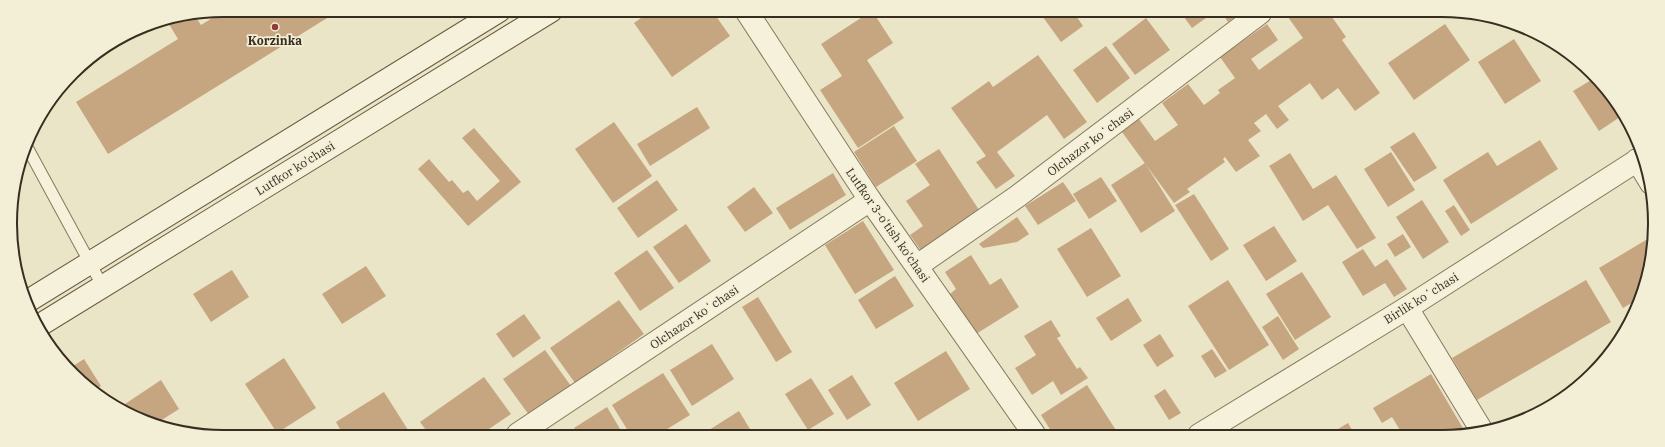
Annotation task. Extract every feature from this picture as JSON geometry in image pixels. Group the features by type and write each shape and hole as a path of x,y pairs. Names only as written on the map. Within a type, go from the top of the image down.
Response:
{"street":[{"path":"31,299 489,17"},
{"name":"Lutfkor ko'chasi","path":"43,323 541,17"},
{"name":"Lutfkor 3-o'tish ko'chasi","path":"750,17 870,200 1031,430"},
{"name":"Olchazor koʻchasi","path":"917,266 1018,196 1255,17"},
{"name":"Birlik koʻchasi","path":"1207,430 1407,308 1638,160"},
{"name":"Olchazor koʻchasi","path":"524,430 870,200"},
{"path":"1407,308 1479,426"}],"lane":[{"path":"30,152 103,287"}],"building":[{"path":"214,17 329,17 108,154 76,102 178,39 169,24 197,19 201,25"},
{"path":"642,17 717,17 730,36 672,77 634,23"},
{"path":"862,17 876,17 893,43 867,60 904,118 858,148 820,90 842,76 821,44"},
{"path":"1043,17 1077,17 1083,26 1061,42"},
{"path":"1184,17 1207,17 1192,28"},
{"path":"1225,17 1235,17 1228,22"},
{"path":"1288,17 1332,17 1346,37 1342,40 1380,93 1355,111 1338,88 1322,100 1310,83 1278,106 1289,120 1277,129 1266,114 1254,123 1261,131 1248,140 1260,156 1236,172 1225,157 1223,159 1225,162 1187,189 1190,192 1174,203 1122,132 1139,119 1155,141 1178,125 1162,103 1188,84 1204,105 1220,93 1218,90 1235,78 1220,57 1267,24 1278,40 1251,59 1259,70 1303,38"},
{"path":"1146,18 1170,50 1135,75 1112,44"},
{"path":"1445,24 1470,60 1414,100 1388,63"},
{"path":"1514,39 1541,81 1505,104 1478,62"},
{"path":"1106,46 1130,78 1097,103 1073,70"},
{"path":"1038,55 1087,122 1064,139 1047,115 997,152 1015,176 996,189 976,162 986,156 951,108 989,81 993,87"},
{"path":"1591,80 1619,118 1599,131 1573,91"},
{"path":"697,107 710,128 650,166 637,144"},
{"path":"614,122 652,176 613,203 575,149"},
{"path":"894,126 917,161 876,187 854,152"},
{"path":"474,128 521,182 468,226 418,169 429,159 449,182 452,180 463,193 468,190 477,201 500,181 462,138"},
{"path":"1414,132 1437,168 1414,182 1390,147"},
{"path":"1540,140 1558,169 1471,224 1443,180 1488,152 1497,166"},
{"path":"939,149 981,213 922,252 910,235 923,226 906,201 930,185 915,164"},
{"path":"1391,152 1415,190 1388,207 1364,169"},
{"path":"1290,153 1313,189 1336,175 1376,238 1357,249 1328,205 1303,221 1269,166"},
{"path":"1145,163 1175,211 1141,233 1111,185"},
{"path":"833,173 846,195 790,230 776,208"},
{"path":"1101,177 1117,201 1089,219 1073,194"},
{"path":"657,180 678,210 638,238 617,208"},
{"path":"1063,182 1076,201 1038,225 1025,206"},
{"path":"754,187 773,213 745,232 727,207"},
{"path":"1194,194 1229,249 1211,261 1175,205"},
{"path":"1422,200 1449,242 1423,259 1396,217"},
{"path":"1454,205 1470,230 1461,236 1445,211"},
{"path":"1017,217 1029,234 1017,242 983,248 979,244"},
{"path":"863,221 894,270 855,294 825,245"},
{"path":"686,224 711,261 679,283 653,247"},
{"path":"1274,226 1297,261 1266,281 1243,245"},
{"path":"1091,228 1121,276 1087,297 1057,249"},
{"path":"1403,234 1411,247 1395,257 1387,244"},
{"path":"1648,239 1641,277 1632,303 1623,308 1599,268"},
{"path":"1363,249 1375,267 1387,259 1407,289 1394,297 1385,283 1363,296 1342,262"},
{"path":"647,250 674,288 640,311 614,273"},
{"path":"971,255 990,285 1001,278 1019,307 976,334 950,294 956,289 945,272"},
{"path":"366,266 386,296 342,324 322,294"},
{"path":"232,270 249,297 211,322 193,294"},
{"path":"1302,272 1331,317 1295,340 1266,294"},
{"path":"895,276 914,306 876,329 858,300"},
{"path":"1228,280 1269,345 1229,370 1188,306"},
{"path":"1586,280 1611,322 1477,400 1452,358"},
{"path":"758,297 792,352 776,362 742,307"},
{"path":"1128,298 1142,321 1111,341 1096,318"},
{"path":"619,300 644,334 575,383 550,348"},
{"path":"524,314 541,338 513,358 496,334"},
{"path":"1278,316 1299,349 1283,360 1262,327"},
{"path":"1051,320 1061,336 1057,338 1077,369 1080,367 1088,378 1061,395 1053,381 1032,395 1015,368 1036,355 1024,336"},
{"path":"1160,334 1174,356 1157,367 1143,345"},
{"path":"712,344 734,379 692,406 670,370"},
{"path":"1212,349 1227,371 1215,378 1201,356"},
{"path":"545,350 571,386 529,415 503,379"},
{"path":"946,351 970,389 918,421 894,383"},
{"path":"284,358 316,408 282,430 275,430 245,384"},
{"path":"84,359 101,386 99,388 73,366"},
{"path":"663,373 690,415 666,430 628,430 612,405"},
{"path":"1431,374 1463,429 1400,430 1392,417 1382,423 1373,408"},
{"path":"852,375 871,405 847,420 828,390"},
{"path":"484,377 511,414 487,430 426,430 420,422"},
{"path":"811,378 834,414 808,430 785,394"},
{"path":"161,380 179,409 161,420 124,404"},
{"path":"1087,385 1116,430 1050,430 1041,415"},
{"path":"1165,389 1181,413 1169,420 1154,396"},
{"path":"384,392 408,430 340,430 336,422"},
{"path":"607,407 621,430 575,430 574,428"},
{"path":"739,411 751,430 709,430"},
{"path":"1348,423 1352,430 1336,430"}],"place":[{"name":"Korzinka","path":"275,27"}]}
